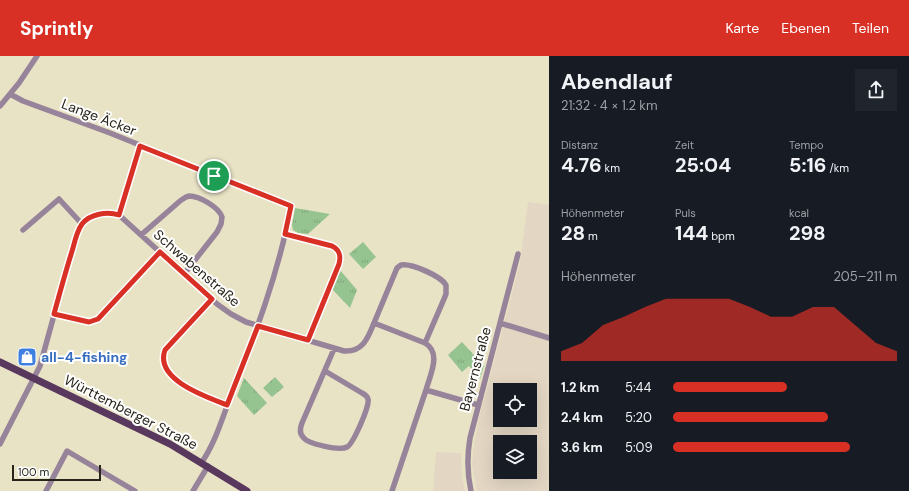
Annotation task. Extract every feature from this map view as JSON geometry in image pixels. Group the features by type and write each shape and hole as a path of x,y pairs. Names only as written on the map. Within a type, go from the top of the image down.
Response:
{"main road":[{"name":"Württemberger Straße","path":"0,362 170,444 247,491"}],"street":[{"path":"0,106 37,56"},
{"name":"Lange Äcker","path":"10,94 23,102 79,121 291,206 285,234"},
{"path":"0,444 40,366 78,231 82,224 89,218 103,213 119,215 140,146"},
{"path":"141,235 180,200 188,196 207,202 218,209 222,217 220,228 184,274"},
{"path":"23,230 59,199 82,224"},
{"name":"Schwabenstraße","path":"119,215 212,299 241,320 348,352 360,348 366,340 397,268 401,265 409,265 439,278 446,285 446,294 425,343"},
{"path":"194,491 258,326 285,234 332,246 338,250 340,254 339,264 308,340"},
{"path":"54,314 89,322 98,319 160,252"},
{"name":"Bayernstraße","path":"471,491 468,475 468,451 471,431 518,254"},
{"path":"212,299 168,346 164,353 164,363 169,372 185,386 227,405"},
{"path":"374,323 425,343 432,349 435,357 426,390 392,491"},
{"path":"500,323 549,338"},
{"path":"325,372 362,392 368,400 366,410 353,440 349,446 344,448 338,449 310,442 303,438 300,428 334,349"},
{"path":"426,390 478,405"},
{"path":"46,491 67,452 126,489 135,491"}],"shaded area":[{"path":"528,202 549,205 549,491 477,491 472,464 479,418 520,263"},
{"path":"436,452 461,453 462,476 465,491 433,491"}],"green space":[{"path":"295,208 330,214 308,234 298,233 293,230 292,225"},
{"path":"363,242 376,257 363,269 349,254"},
{"path":"340,270 357,290 350,308 332,289"},
{"path":"462,342 484,366 480,379 469,366 462,372 448,355"},
{"path":"275,377 284,387 272,397 263,388"},
{"path":"244,378 267,403 254,415 237,396"}],"place":[{"name":"all-4-fishing","path":"27,357"}],"route":[{"path":"140,146 214,176 291,206 285,234 335,247 340,254 339,264 308,340 258,326 227,405 193,391 185,386 169,372 164,363 164,353 168,346 212,299 160,252 96,321 89,322 54,314 78,231 85,221 96,215 112,213 119,215 140,146"}]}
